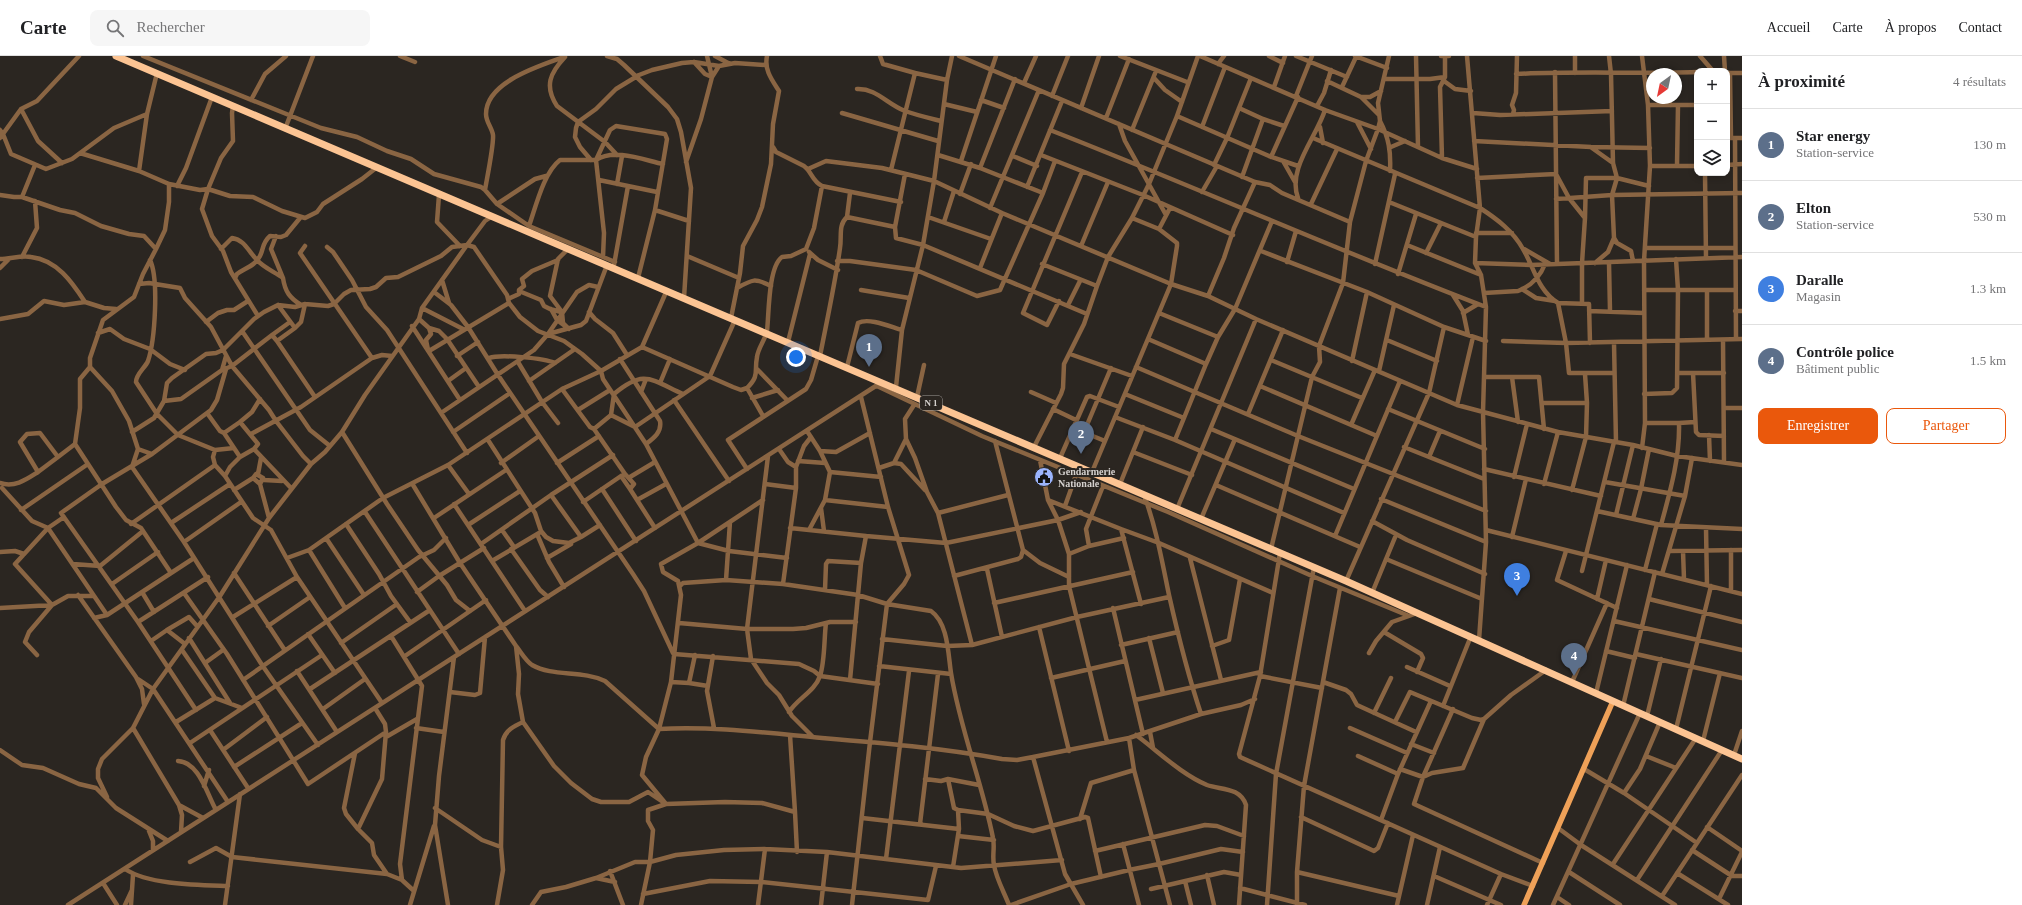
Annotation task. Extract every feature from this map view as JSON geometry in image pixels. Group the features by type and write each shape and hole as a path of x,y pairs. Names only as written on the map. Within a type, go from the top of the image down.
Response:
{"highway":[{"name":"N 1","path":"116,56 491,217 568,249 612,265 684,298 847,367 880,384 917,396 1346,581 1742,759"}],"main road":[{"path":"1524,905 1584,769 1612,700"}],"street":[{"path":"79,56 36,101 21,109 1,134 11,154 46,169 62,163 80,153 114,128 147,114"},
{"path":"144,56 329,131 357,137 387,151 411,159 434,174 485,190 497,204 529,226 603,257 612,265"},
{"path":"251,100 265,74 286,56"},
{"path":"285,129 289,115 313,56"},
{"path":"400,56 415,62"},
{"path":"607,56 617,59 668,107 677,119 683,140 691,188 684,298"},
{"path":"706,56 712,77"},
{"path":"715,56 730,64"},
{"path":"635,427 710,376 733,319 743,246 762,207 771,164 773,124 779,91 765,64 767,56"},
{"path":"880,56 882,64 947,80"},
{"path":"896,388 902,330 923,245 934,182 938,155 938,141 952,56"},
{"path":"959,56 1216,166 1255,182 1270,185 1282,193 1298,198 1350,222"},
{"path":"960,161 996,56"},
{"path":"1024,83 1036,56"},
{"path":"1052,96 1068,56"},
{"path":"1081,108 1099,56"},
{"path":"1120,56 1156,72 1188,82"},
{"path":"1034,447 1063,388 1064,364 1070,354 1087,314 1096,286 1108,257 1132,218 1149,184 1178,116 1188,82 1199,56 1225,68 1297,96 1325,110 1378,129 1442,158 1477,169"},
{"path":"1218,64 1224,56"},
{"path":"1269,56 1283,63"},
{"path":"1274,87 1285,56"},
{"path":"1296,56 1311,58 1331,70 1347,76"},
{"path":"1342,87 1356,56 1387,68"},
{"path":"1389,56 1378,103 1380,118 1391,147 1390,171"},
{"path":"1416,56 1418,147"},
{"path":"1441,56 1450,56"},
{"path":"1442,158 1440,87 1444,79 1445,56"},
{"path":"1467,56 1480,208 1476,235 1475,263 1481,275 1486,307 1483,412 1486,542 1485,574 1479,640"},
{"path":"1513,114 1514,110 1512,105 1516,93 1517,56"},
{"path":"1575,56 1575,73"},
{"path":"1594,263 1598,262 1608,252 1614,238 1612,195 1617,178 1613,163 1611,74 1609,56"},
{"path":"1516,74 1555,72 1646,74 1642,56"},
{"path":"1700,56 1710,68"},
{"path":"1724,56 1726,68"},
{"path":"485,190 493,135 486,113 494,94 507,81 536,66 565,57"},
{"path":"565,57 554,71 550,82 549,90 557,106 605,142 620,156"},
{"path":"1271,157 1297,96 1311,58"},
{"path":"1106,118 1129,59"},
{"path":"694,62 705,74 712,77"},
{"path":"603,257 604,233 599,180 594,160 580,147 575,138 578,122 596,109 616,89 652,70 682,63 694,62 719,66 730,64 765,64"},
{"path":"686,163 701,119 712,77 719,66"},
{"path":"1202,127 1225,68"},
{"path":"1318,106 1331,70"},
{"path":"1132,130 1156,72"},
{"path":"1555,72 1558,264"},
{"path":"1682,73 1694,72"},
{"path":"1730,72 1742,73"},
{"path":"139,171 147,114 157,73"},
{"path":"891,170 915,73"},
{"path":"1154,78 1165,90 1182,102"},
{"path":"1202,192 1216,166 1251,78"},
{"path":"980,168 1015,79"},
{"path":"1384,79 1444,79 1455,89 1471,91"},
{"path":"1327,81 1362,97 1380,118"},
{"path":"857,89 866,88 884,100 906,111 941,121"},
{"path":"990,208 1039,90"},
{"path":"1362,97 1370,97 1381,91"},
{"path":"177,186 186,168 212,97"},
{"path":"981,100 1004,108"},
{"path":"1028,187 1062,101"},
{"path":"944,104 977,112"},
{"path":"1642,448 1645,423 1644,260 1646,248 1650,166 1648,105 1694,105"},
{"path":"1677,165 1678,105"},
{"path":"234,106 232,113 233,141 221,158 208,189 202,209 212,236 222,249 235,278 258,316"},
{"path":"1239,108 1263,119 1284,126"},
{"path":"21,109 38,141 62,163"},
{"path":"1298,198 1294,187 1298,166 1320,127 1325,110"},
{"path":"1472,113 1500,115 1612,111"},
{"path":"842,113 938,141"},
{"path":"1178,116 1271,157 1298,166"},
{"path":"1271,549 1312,377 1320,362 1319,346 1343,283 1348,254 1350,222 1366,161 1378,129 1380,118"},
{"path":"1242,176 1263,119"},
{"path":"1357,122 1371,149"},
{"path":"1730,122 1735,164 1736,340"},
{"path":"1119,124 1125,141 1166,215"},
{"path":"594,160 605,142 610,130 616,126 665,134 667,139 655,210 638,278"},
{"path":"1320,127 1323,143"},
{"path":"1050,130 1139,164 1348,254 1486,307"},
{"path":"1313,138 1395,174 1480,208 1512,233 1524,249 1537,279 1556,302 1566,343 1569,373 1614,374"},
{"path":"1731,138 1742,138"},
{"path":"1474,141 1591,147 1650,148"},
{"path":"1391,147 1406,142"},
{"path":"773,145 776,152 808,169 812,178 822,186 850,193 901,202"},
{"path":"1591,147 1613,163"},
{"path":"1311,204 1337,149"},
{"path":"80,153 139,171 169,184 200,190 208,189 230,196 253,197 267,205 300,218 311,216 323,204 352,186 376,168"},
{"path":"938,155 971,164 1043,193"},
{"path":"1041,155 1143,195 1232,235"},
{"path":"497,204 535,179 546,176 560,160 594,160 602,156 620,156 663,164"},
{"path":"617,184 620,156"},
{"path":"1012,156 1037,166"},
{"path":"808,169 826,161 891,170 934,182 990,208 1170,284 1208,296 1256,319 1457,405 1558,432 1633,445 1677,456 1742,465"},
{"path":"837,261 850,261 916,270 977,296 1000,290 1043,193 1055,161"},
{"path":"1283,161 1295,182"},
{"path":"1381,168 1390,162"},
{"path":"960,194 971,164"},
{"path":"1730,165 1742,164"},
{"path":"22,197 35,165"},
{"path":"1650,166 1694,166"},
{"path":"1059,301 1049,322 1045,325 1023,314 1031,290 1082,172"},
{"path":"905,174 901,202 895,227 896,238 923,245 1087,314"},
{"path":"1375,264 1395,174"},
{"path":"1477,178 1556,174"},
{"path":"1556,174 1569,198 1585,218"},
{"path":"529,226 545,184 546,176"},
{"path":"1704,176 1706,258"},
{"path":"1582,303 1582,263 1586,178 1617,178 1649,186"},
{"path":"599,180 658,192"},
{"path":"1081,246 1108,182"},
{"path":"1208,296 1255,182"},
{"path":"169,184 169,202 165,230 134,297 103,320 90,358 90,366 80,379 80,408 76,444 116,507 131,524 138,526 143,531 171,573"},
{"path":"548,334 581,325 586,321 598,287 612,265 628,186"},
{"path":"642,347 741,390 747,388 754,379 757,369 757,355 766,333 771,286 778,260 806,249 814,228 822,186"},
{"path":"944,222 954,191"},
{"path":"747,469 728,440 808,387 819,356 838,270 837,261 842,235 840,226 847,217 850,193"},
{"path":"1556,199 1612,195 1742,193"},
{"path":"0,195 22,197 60,210 75,213 101,226 129,234 144,236 156,249"},
{"path":"439,195 437,222 460,246"},
{"path":"22,258 37,228 35,201"},
{"path":"1389,202 1416,214 1476,235 1512,233"},
{"path":"1159,229 1170,208"},
{"path":"655,210 689,221"},
{"path":"980,268 1002,213"},
{"path":"1398,274 1416,214"},
{"path":"928,216 991,239"},
{"path":"107,797 98,778 99,764 112,746 133,728 153,689 220,596 264,525 311,464 342,432 365,395 418,318 422,308 485,221 491,217"},
{"path":"847,217 895,227"},
{"path":"235,278 237,274 247,270 259,257 264,241 270,236 281,237 286,235 300,218"},
{"path":"1092,472 1170,284 1177,243 1159,229 1132,218"},
{"path":"1735,218 1742,218"},
{"path":"1176,440 1206,364 1218,337 1235,309 1272,221"},
{"path":"1426,253 1441,223"},
{"path":"1287,262 1296,231"},
{"path":"276,236 271,249 290,298 303,304 328,306 334,304 344,294 376,287 386,278 398,277 441,256 452,247 467,245 474,247 508,301 520,317 538,331 564,341 601,371 610,390 646,444 654,462 698,543 729,551 756,553 787,558"},
{"path":"222,249 232,238 237,238 246,245 256,260 283,278"},
{"path":"1614,238 1617,243 1631,251 1633,261"},
{"path":"1407,245 1481,275"},
{"path":"305,246 300,253 372,358"},
{"path":"327,247 333,252 357,290 366,308 387,330 467,453"},
{"path":"1646,248 1735,248"},
{"path":"428,350 463,330 519,294 519,291 524,286 522,280 532,271 558,260 568,249"},
{"path":"806,249 818,260 838,270"},
{"path":"1524,249 1551,264"},
{"path":"1260,251 1367,292 1444,327 1486,341"},
{"path":"788,342 810,254"},
{"path":"0,259 30,256 47,261 70,281 85,302"},
{"path":"687,256 739,278"},
{"path":"1475,263 1531,265 1742,257"},
{"path":"0,268 9,259"},
{"path":"1644,394 1675,391 1678,373 1678,290 1676,259"},
{"path":"150,260 154,270 155,322 148,359 136,382 157,414 178,435 215,450 234,448"},
{"path":"558,260 550,296 562,312 563,323 569,329"},
{"path":"1609,263 1610,311"},
{"path":"1042,264 1080,281 1096,286"},
{"path":"1484,292 1522,290 1537,279 1545,264"},
{"path":"737,288 749,281 757,279 771,286"},
{"path":"442,280 449,304"},
{"path":"1068,305 1080,281"},
{"path":"139,284 154,284 180,288 185,298 206,322 232,366 260,399 302,456 311,464"},
{"path":"441,413 518,362 540,344 577,292 583,287 589,285 598,287"},
{"path":"287,558 309,550 383,498 413,485 448,465 488,440 562,389 601,371 642,347 667,290"},
{"path":"861,290 909,298"},
{"path":"1522,290 1540,299 1556,302 1589,304 1590,343"},
{"path":"1644,290 1736,290"},
{"path":"1707,290 1707,340"},
{"path":"519,291 541,300 544,306 551,310 562,312"},
{"path":"434,292 449,304 468,326 510,394 644,591 657,622 667,637 674,654"},
{"path":"1352,361 1367,292"},
{"path":"1452,294 1463,313 1471,336 1457,405"},
{"path":"0,319 28,314 44,301 64,305 85,302 104,308 116,309"},
{"path":"206,322 218,313 227,310 234,310 248,301"},
{"path":"132,432 151,420 157,414 164,401 169,380 206,354 216,353 223,350 258,316 278,305 295,307 303,304"},
{"path":"277,341 301,322 303,304"},
{"path":"1463,313 1478,304"},
{"path":"278,305 295,328"},
{"path":"1351,424 1362,398 1377,371 1387,340 1394,305"},
{"path":"422,308 463,330"},
{"path":"551,310 557,320 569,329"},
{"path":"1589,311 1644,313"},
{"path":"1736,311 1742,311"},
{"path":"589,312 612,333 626,356"},
{"path":"1159,313 1218,337"},
{"path":"418,318 429,328 439,331 447,339 479,387"},
{"path":"1177,509 1202,452 1256,319"},
{"path":"847,367 858,323 861,321 870,322 902,330"},
{"path":"164,401 180,398 232,366 290,322"},
{"path":"454,325 468,326"},
{"path":"412,326 460,400"},
{"path":"1346,581 1404,446 1429,393 1444,327"},
{"path":"428,350 426,340 431,334 429,328"},
{"path":"98,333 110,329 124,339 150,348 166,362 185,370"},
{"path":"1248,414 1283,330"},
{"path":"242,331 310,430 330,446"},
{"path":"272,335 315,397"},
{"path":"1148,339 1206,364"},
{"path":"1502,341 1590,343 1742,339"},
{"path":"1387,340 1437,361"},
{"path":"1723,340 1724,462"},
{"path":"457,356 478,342"},
{"path":"1582,571 1615,442 1614,342"},
{"path":"529,381 575,349"},
{"path":"1070,354 1132,376"},
{"path":"251,434 296,410 372,358 382,355 392,356"},
{"path":"196,710 100,566 61,513 102,484 152,454 207,413 217,400 226,356"},
{"path":"489,358 499,356 522,359 546,359 555,363"},
{"path":"620,359 656,413 661,425 655,437 646,444"},
{"path":"660,383 670,359"},
{"path":"1271,360 1362,398"},
{"path":"518,362 542,402 558,423"},
{"path":"917,396 924,365"},
{"path":"90,366 112,391 127,417 138,449 132,466"},
{"path":"1136,367 1298,436 1486,512"},
{"path":"448,381 466,368"},
{"path":"1084,432 1097,398 1111,368"},
{"path":"757,369 788,401"},
{"path":"1678,373 1724,373"},
{"path":"1693,373 1695,422 1697,434 1724,436"},
{"path":"1572,490 1586,437 1587,403 1585,374"},
{"path":"1484,377 1539,377 1543,403 1544,429"},
{"path":"1512,377 1518,422"},
{"path":"594,429 610,415 614,394 638,378 660,383 683,394"},
{"path":"641,392 646,379"},
{"path":"1335,536 1400,381"},
{"path":"68,905 248,788 318,745 880,384 914,405 995,441 1211,530 1312,576 1409,616"},
{"path":"1260,386 1377,436"},
{"path":"747,388 763,416"},
{"path":"562,389 613,455 630,489 655,528"},
{"path":"578,410 610,390"},
{"path":"752,398 778,390"},
{"path":"1031,392 1056,403"},
{"path":"453,432 510,394"},
{"path":"1124,394 1184,418"},
{"path":"852,905 887,604 909,576 908,568 896,539 861,397"},
{"path":"1060,458 1087,397 1097,398 1119,407"},
{"path":"224,433 252,412 260,399"},
{"path":"674,400 729,482"},
{"path":"1543,403 1587,403"},
{"path":"914,405 905,419 906,439 916,458 927,492 938,513 972,645"},
{"path":"1724,408 1742,408"},
{"path":"1053,409 1076,420"},
{"path":"1388,409 1485,449"},
{"path":"207,413 220,431 224,433 240,457"},
{"path":"610,415 635,427"},
{"path":"1115,417 1176,440 1225,463 1344,513"},
{"path":"225,476 230,467 240,457 254,449 258,444 240,422"},
{"path":"1645,423 1695,422"},
{"path":"1645,570 1670,492 1677,456 1679,423"},
{"path":"1514,477 1526,424"},
{"path":"1120,484 1144,427"},
{"path":"1073,428 1105,441"},
{"path":"1211,429 1354,489"},
{"path":"807,431 820,451 830,472 825,500 809,530"},
{"path":"1429,457 1440,431"},
{"path":"342,432 383,498 456,600 470,610"},
{"path":"1544,484 1558,432"},
{"path":"38,472 20,442 24,436 27,434 40,433 58,457"},
{"path":"820,451 836,452 870,433"},
{"path":"1709,435 1710,461"},
{"path":"501,463 539,436"},
{"path":"557,463 599,436"},
{"path":"783,584 796,488 796,467 804,446 811,438"},
{"path":"894,463 906,439"},
{"path":"1201,519 1235,439"},
{"path":"488,440 501,463 532,508 547,558 564,586"},
{"path":"954,576 986,569 1021,557 1023,550 995,441"},
{"path":"76,444 22,482 2,487 32,521 48,528 106,614"},
{"path":"1616,515 1633,445"},
{"path":"1404,446 1484,479"},
{"path":"138,449 152,454"},
{"path":"254,449 260,458 271,466 282,481 291,488"},
{"path":"779,449 788,462 796,467"},
{"path":"1633,519 1641,489 1648,449"},
{"path":"215,450 213,457 215,465 225,476 253,518 271,530 297,577 382,703"},
{"path":"1133,452 1192,475"},
{"path":"417,592 550,495 613,455"},
{"path":"768,456 747,629 751,659 789,712 813,737"},
{"path":"234,490 256,476 260,458"},
{"path":"1662,574 1685,496 1692,458"},
{"path":"1040,460 1048,500 1058,520 1070,554 1069,586 1107,742"},
{"path":"798,461 825,463"},
{"path":"630,477 654,462"},
{"path":"879,468 894,463 901,464 927,492"},
{"path":"21,510 88,464"},
{"path":"131,524 215,465"},
{"path":"448,465 469,494"},
{"path":"132,466 208,577 262,665 318,745"},
{"path":"1484,469 1526,480 1601,496"},
{"path":"434,518 506,470"},
{"path":"830,472 881,477"},
{"path":"583,502 623,475 630,477 634,484 630,489"},
{"path":"1065,506 1076,475"},
{"path":"256,476 262,482 269,518"},
{"path":"1512,537 1526,480"},
{"path":"262,482 282,481"},
{"path":"1605,482 1641,489 1670,492 1685,496"},
{"path":"171,523 230,484"},
{"path":"637,500 666,484"},
{"path":"765,484 796,488"},
{"path":"413,485 460,562 504,625 526,660 533,665 553,671 596,677 605,682 659,729 714,728 901,745 1017,760 1129,738 1201,714 1241,705 1255,699"},
{"path":"1216,485 1360,547"},
{"path":"1090,546 1086,529 1103,486"},
{"path":"602,489 636,540"},
{"path":"468,525 520,491"},
{"path":"550,495 581,537"},
{"path":"938,513 1008,495"},
{"path":"1144,495 1159,543 1169,596 1192,686 1201,714"},
{"path":"1381,499 1486,542"},
{"path":"666,804 642,775 646,757 659,729 671,682 681,595 680,586 677,580 663,572 661,564 698,543 763,500"},
{"path":"825,500 888,508"},
{"path":"1048,500 1159,543 1190,558 1273,593"},
{"path":"184,542 241,502"},
{"path":"454,504 525,611"},
{"path":"821,508 824,531"},
{"path":"1597,511 1659,525 1742,529"},
{"path":"365,512 459,654"},
{"path":"790,528 946,543 1058,520 1081,512"},
{"path":"52,605 16,566 16,562 48,528 64,517"},
{"path":"1372,521 1396,535 1485,574"},
{"path":"726,580 730,522"},
{"path":"346,524 410,622"},
{"path":"547,558 600,525"},
{"path":"1676,729 1698,640 1709,586 1706,528"},
{"path":"1121,529 1141,604"},
{"path":"502,530 540,590 548,597"},
{"path":"1486,530 1742,594"},
{"path":"73,564 100,566 143,531"},
{"path":"539,532 553,541 572,543"},
{"path":"492,560 539,532"},
{"path":"1372,593 1396,535"},
{"path":"850,680 861,563 866,536"},
{"path":"326,538 364,595"},
{"path":"242,680 284,649 403,570 423,554 434,550 446,538"},
{"path":"1070,554 1090,546 1124,538"},
{"path":"309,550 345,608"},
{"path":"1023,550 1040,563 1069,577"},
{"path":"1730,550 1730,591"},
{"path":"1669,551 1742,550"},
{"path":"0,552 15,551 24,554"},
{"path":"1566,551 1557,580 1617,608"},
{"path":"1683,551 1684,579"},
{"path":"112,584 158,552"},
{"path":"1280,553 1261,674 1239,754 1240,757 1501,874 1533,886"},
{"path":"94,618 106,614 125,603 194,558"},
{"path":"1190,558 1221,680"},
{"path":"1386,559 1482,600"},
{"path":"1597,599 1606,560"},
{"path":"825,590 826,564 828,561 861,563"},
{"path":"1596,693 1627,565"},
{"path":"1267,905 1276,774 1314,568"},
{"path":"986,569 1002,637"},
{"path":"994,603 1133,572"},
{"path":"1623,706 1655,572"},
{"path":"234,573 284,649"},
{"path":"138,622 208,577"},
{"path":"233,617 297,577"},
{"path":"1212,646 1229,640 1240,579"},
{"path":"680,586 684,584 726,580 783,584 858,595 887,604 931,611 936,615 940,621 947,646 951,674 970,753 988,814 994,840 994,865 1010,905 1071,884 1221,849 1243,852"},
{"path":"1297,904 1297,872 1304,786 1340,588"},
{"path":"142,592 154,612"},
{"path":"184,593 203,619 255,699 308,784 355,753 417,719"},
{"path":"37,655 25,642 30,632 52,605 64,597 78,595 94,596"},
{"path":"78,595 138,679 142,689 144,704"},
{"path":"882,639 947,646 972,645 1077,617 1114,608 1141,604 1169,596"},
{"path":"268,626 310,597"},
{"path":"1649,599 1742,622"},
{"path":"405,656 486,600"},
{"path":"1572,682 1607,603"},
{"path":"341,643 397,604"},
{"path":"0,608 52,605"},
{"path":"1114,608 1143,734"},
{"path":"310,689 354,662 410,622 430,610"},
{"path":"1369,653 1376,641 1394,621 1417,613"},
{"path":"151,641 189,617 197,626"},
{"path":"1614,621 1742,650"},
{"path":"678,623 747,629 793,629 806,628 826,623 856,622"},
{"path":"789,712 794,704 809,691 820,676 826,623"},
{"path":"1039,627 1069,751"},
{"path":"168,630 185,644"},
{"path":"1122,644 1178,632"},
{"path":"1384,632 1422,654 1423,658 1417,672"},
{"path":"308,634 335,674"},
{"path":"391,636 405,656 422,686 400,864 402,880"},
{"path":"1443,706 1471,636"},
{"path":"450,692 475,695 480,693 482,686 485,637"},
{"path":"189,638 230,703"},
{"path":"1149,638 1163,693"},
{"path":"516,646 519,674 518,694 523,722 554,766 571,783 592,799 601,802 629,802 648,792 666,804"},
{"path":"182,650 215,698 242,708"},
{"path":"205,662 223,650"},
{"path":"1606,651 1661,659 1742,678"},
{"path":"674,654 799,664 814,671 820,676 878,684"},
{"path":"190,743 322,655"},
{"path":"689,683 695,655"},
{"path":"713,656 708,686 709,704 714,728"},
{"path":"448,905 435,825 435,808 454,657"},
{"path":"1647,716 1661,659"},
{"path":"1051,678 1089,668 1125,661"},
{"path":"879,666 909,671 951,674"},
{"path":"1407,667 1450,686"},
{"path":"1358,756 1399,771 1423,777 1432,773 1463,768 1484,719 1512,695 1546,670"},
{"path":"297,671 337,732"},
{"path":"886,859 909,671"},
{"path":"1703,741 1720,673"},
{"path":"920,824 938,674"},
{"path":"1135,700 1221,680 1261,674 1293,682 1322,685 1346,690 1351,694 1357,705 1416,732"},
{"path":"1374,713 1391,678"},
{"path":"138,679 153,689 209,770 228,802"},
{"path":"323,709 366,679"},
{"path":"671,682 708,686"},
{"path":"1394,722 1410,692 1481,720 1484,719"},
{"path":"176,722 215,698"},
{"path":"1381,820 1399,771 1431,701"},
{"path":"358,828 382,779 386,735 385,724 375,708"},
{"path":"1453,709 1423,777 1414,804 1543,863"},
{"path":"1553,905 1640,712"},
{"path":"223,750 266,717"},
{"path":"497,905 502,870 503,740 504,735 513,727 523,722"},
{"path":"1624,793 1646,756 1660,722"},
{"path":"234,767 302,723"},
{"path":"133,728 179,805 182,815 181,832"},
{"path":"416,728 444,732"},
{"path":"1350,728 1407,753"},
{"path":"210,730 248,788"},
{"path":"1734,755 1742,731"},
{"path":"1150,732 1153,748"},
{"path":"790,735 797,852"},
{"path":"1136,735 1188,775 1206,784 1231,790 1243,798 1246,805 1239,905"},
{"path":"1129,738 1134,770 1170,905"},
{"path":"1612,864 1696,738"},
{"path":"1411,744 1434,753"},
{"path":"0,750 22,764 43,768 79,784 96,788 107,797 116,808 168,841"},
{"path":"1637,880 1722,750"},
{"path":"355,753 344,808 358,828 372,843 374,855 387,874"},
{"path":"1646,756 1676,768"},
{"path":"1033,757 1062,860 1071,884 1083,905"},
{"path":"178,761 186,762 192,766 216,810"},
{"path":"1584,769 1624,793 1648,811 1697,843"},
{"path":"204,786 209,770"},
{"path":"1080,819 1091,783 1134,770"},
{"path":"1662,896 1742,775"},
{"path":"925,780 941,781 948,779 979,785"},
{"path":"948,779 954,808 958,810 988,814 1014,826 1028,830 1052,826 1085,817 1090,822 1101,877"},
{"path":"225,905 240,794"},
{"path":"641,905 650,862 653,830 648,821 648,810 666,804 725,802 762,803 795,812"},
{"path":"179,805 203,818"},
{"path":"435,808 482,840 501,847"},
{"path":"953,867 959,829 958,810"},
{"path":"1301,817 1374,851 1378,848 1388,823"},
{"path":"862,818 959,829"},
{"path":"410,905 435,825"},
{"path":"1095,851 1206,825 1217,826 1244,836"},
{"path":"1707,827 1742,852 1732,876 1719,899"},
{"path":"146,828 152,836 153,850"},
{"path":"1558,828 1581,845 1675,905"},
{"path":"1397,905 1413,835"},
{"path":"958,836 994,840"},
{"path":"1123,844 1139,905"},
{"path":"1427,905 1440,847"},
{"path":"190,862 216,848 232,857 387,874 402,880 414,891"},
{"path":"532,905 541,892 566,887 596,878 635,862 650,862 676,855 716,850 765,849 797,852 827,852 936,866 964,868 1062,860"},
{"path":"758,905 765,849"},
{"path":"1692,850 1732,876 1742,876"},
{"path":"821,905 827,852"},
{"path":"643,894 710,881 761,882 854,891 928,903 936,866"},
{"path":"125,869 142,878 191,884 228,886"},
{"path":"610,871 623,905"},
{"path":"1151,889 1166,887 1224,872 1241,875"},
{"path":"1297,872 1399,896"},
{"path":"1569,872 1620,905"},
{"path":"1677,872 1728,905"},
{"path":"1488,902 1501,874"},
{"path":"131,905 134,875"},
{"path":"1207,876 1214,905"},
{"path":"1434,876 1488,902 1501,905"},
{"path":"596,878 615,882"},
{"path":"1185,881 1191,905"},
{"path":"102,883 117,905"},
{"path":"1240,888 1305,905"},
{"path":"125,905 132,890"},
{"path":"1557,896 1569,905"}],"place":[{"name":"Star energy","path":"869,367"},
{"name":"Elton","path":"1081,454"},
{"name":"Gendarmerie Nationale","path":"1044,477"},
{"name":"Daralle","path":"1517,596"},
{"name":"Contrôle police","path":"1574,676"}]}
